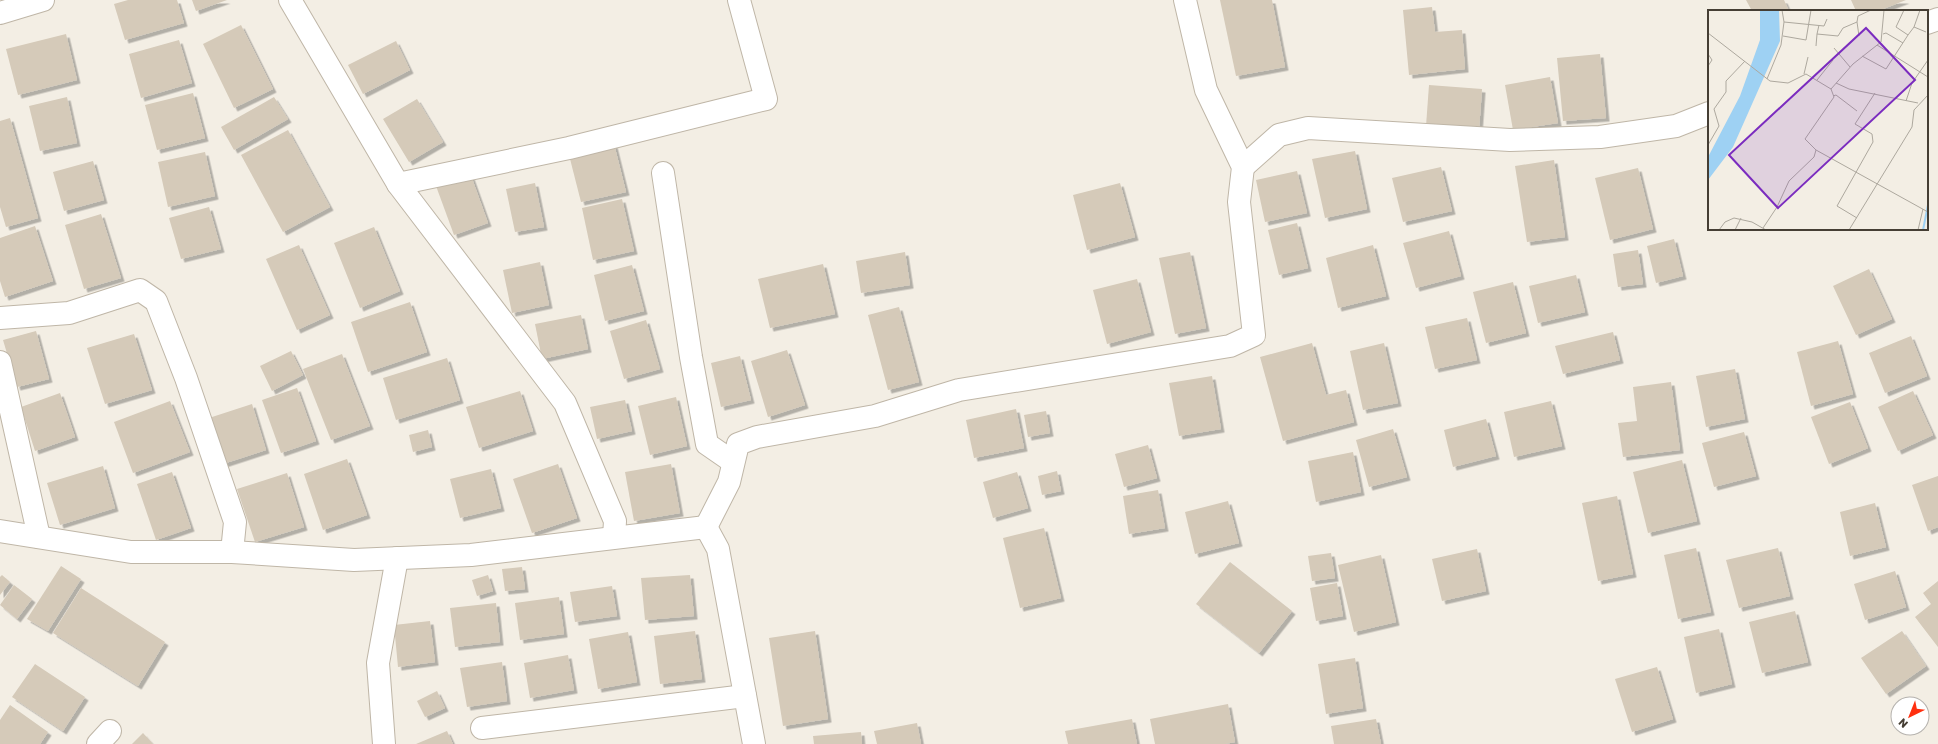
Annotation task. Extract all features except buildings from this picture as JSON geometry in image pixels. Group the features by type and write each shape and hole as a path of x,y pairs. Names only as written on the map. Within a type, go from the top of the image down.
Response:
{"street":[{"path":"0,14 43,0"},
{"path":"290,0 398,184 565,403 615,521 614,536"},
{"path":"398,184 570,148 766,99 739,0"},
{"path":"706,527 729,482 738,444 757,437 875,416 959,390 1230,346 1254,335 1239,202 1243,167 1206,90 1185,0"},
{"path":"1928,24 1938,19"},
{"path":"1243,167 1279,135 1308,128 1510,140 1600,137 1676,126 1708,113"},
{"path":"662,173 691,357 707,444 733,462"},
{"path":"0,318 69,313 140,290 156,301 186,378 235,522 232,552"},
{"path":"0,362 39,537"},
{"path":"0,531 131,552 232,552 354,560 471,555 614,536 706,527"},
{"path":"706,527 718,549 754,744"},
{"path":"384,744 378,664 397,558"},
{"path":"482,728 745,696"}]}
